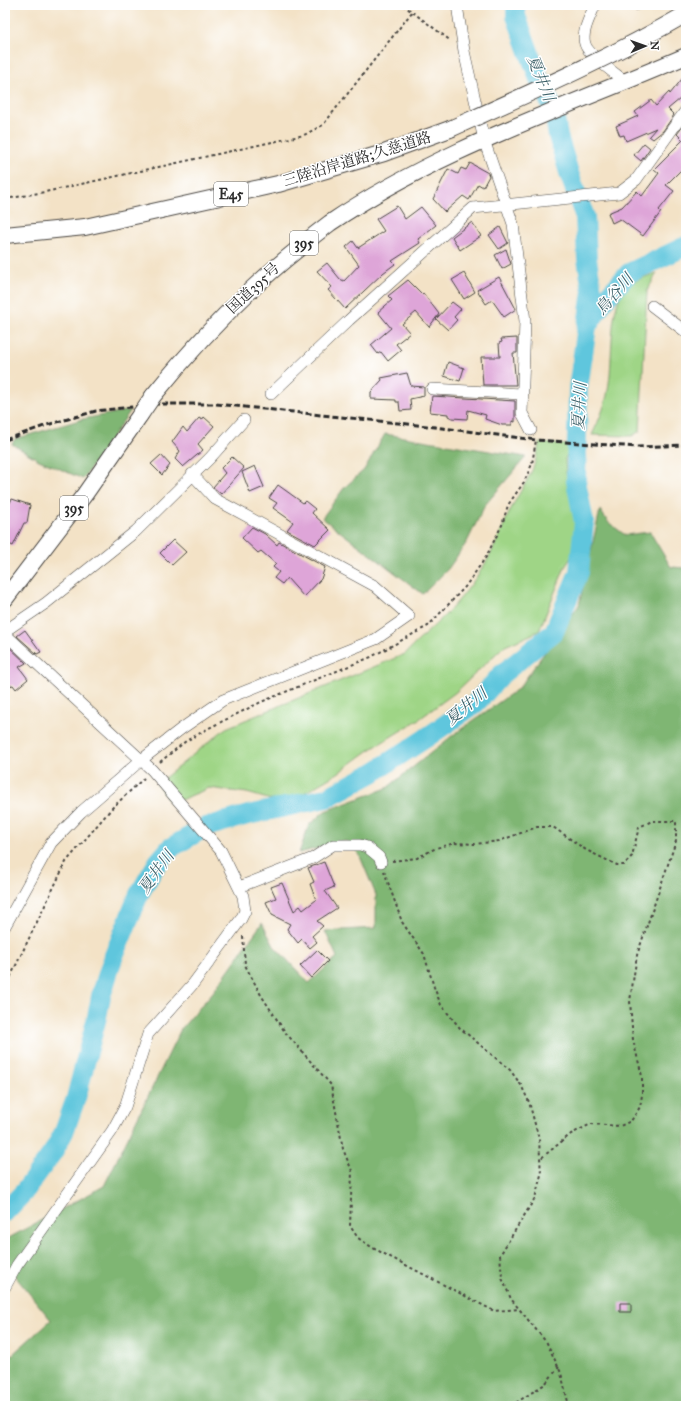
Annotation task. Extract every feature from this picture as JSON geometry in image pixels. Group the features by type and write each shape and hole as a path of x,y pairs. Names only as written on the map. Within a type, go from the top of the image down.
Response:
{"highway":[{"name":"三陸沿岸道路;久慈道路","path":"5,235 85,227 278,184 384,153 450,129 579,71 650,35 686,14"},
{"name":"国道395号","path":"5,599 85,494 153,396 192,349 236,303 282,262 329,224 375,195 488,138 686,56"}],"street":[{"path":"457,5 464,51 488,138 512,204 513,224 525,321 522,413 534,435"},
{"path":"595,5 584,36 585,45 593,54 626,82"},
{"path":"271,394 355,315 473,208 603,196 619,193 636,180 686,110"},
{"path":"652,306 686,332"},
{"path":"432,389 522,394"},
{"path":"5,1287 16,1265 112,1131 125,1107 148,1034 193,984 241,919 244,911 244,903 243,896 221,851 152,770 140,761 5,633 46,603 130,535 210,458 244,420"},
{"path":"5,926 51,843 81,812 140,761 181,729 224,700 376,639 409,616 375,586 215,499 192,474"},
{"path":"236,882 313,858 333,845 360,845 367,847 379,857 381,862"}],"path":[{"path":"402,5 464,51"},
{"path":"625,5 632,10 650,8 656,5"},
{"path":"5,199 45,192 304,135 323,125 412,12"},
{"path":"408,637 428,626 440,616 465,587 486,557 502,524 508,505 524,482 532,464 534,435"},
{"path":"540,1159 571,1134 591,1124 620,1126 631,1121 640,1107 642,1095 642,1076 633,1040 630,1001 636,955 676,841 676,821 652,821 639,827 632,856 624,865 617,865 591,853 553,827 537,827 499,841 475,844 455,843 436,848 417,858 381,862 402,922 424,954 434,987 442,1004 460,1028 510,1070 521,1085 529,1102 540,1139 540,1159 541,1175 535,1198 500,1255 502,1278 511,1299 547,1343 559,1367 569,1406"},
{"path":"241,919 245,965 262,996 285,1032 331,1085 343,1149 352,1171 350,1226 358,1238 373,1248 494,1311 519,1309"},
{"path":"511,1406 545,1384 559,1367"}],"green space":[{"path":"657,273 647,291 640,431 632,436 592,435 607,397 613,322 615,310 619,300 623,292 630,285 647,276"},
{"path":"131,410 83,479 39,460 12,444 15,439 83,419"},
{"path":"385,434 526,457 485,505 467,542 448,569 423,594 322,518 344,488 364,470"},
{"path":"539,443 572,445 565,459 566,473 578,515 577,548 565,567 539,631 503,647 456,692 418,720 368,751 338,773 289,802 275,801 247,793 209,788 171,804 157,784 226,728 405,654 444,616 461,598 490,555 512,507 529,477 535,462"},
{"path":"600,510 608,522 625,535 650,532 671,567 686,568 686,1406 5,1406 5,1361 51,1320 5,1264 5,1240 104,1186 181,1029 213,992 262,923 274,946 309,983 337,957 325,931 376,928 376,895 359,854 346,841 299,853 309,825 325,811 387,788 453,735 519,688 579,605"}],"building":[{"path":"686,74 686,103 680,99 668,109 674,115 663,131 653,139 649,136 656,128 626,141 624,135 620,136 616,126 638,116 635,112 651,100 656,106 669,92 670,94"},
{"path":"684,125 686,127 686,165 666,185 674,191 659,210 661,212 643,236 620,219 612,223 608,213 622,207 637,191 642,196 659,173 654,169 683,140 677,134"},
{"path":"644,143 650,148 641,161 634,155"},
{"path":"470,163 488,173 489,176 483,187 478,184 469,200 463,196 445,212 433,199 448,169 458,174 461,168 466,170"},
{"path":"397,206 405,219 421,207 436,225 418,239 420,243 392,261 395,264 383,273 345,309 328,290 332,287 317,271 327,263 340,279 344,281 359,265 346,247 353,241 358,248 384,231 376,219"},
{"path":"472,222 481,236 460,250 452,237"},
{"path":"500,227 508,243 499,249 489,235"},
{"path":"506,249 511,264 502,269 495,255"},
{"path":"464,273 475,292 464,299 452,280"},
{"path":"499,277 516,309 504,317 492,300 486,304 477,290"},
{"path":"408,280 422,294 423,293 439,314 429,327 416,312 402,324 410,333 396,344 401,350 388,361 381,352 378,354 371,345 391,328 378,312 392,300 388,296"},
{"path":"452,302 461,309 454,317 457,320 448,330 436,319"},
{"path":"517,338 517,353 513,353 516,385 483,385 481,357 500,357 499,343 502,342 501,339"},
{"path":"448,362 464,368 460,381 444,376"},
{"path":"407,373 411,386 424,387 424,396 410,399 411,410 400,411 399,402 396,402 396,400 371,399 371,392 382,380 381,378"},
{"path":"432,396 515,401 515,422 512,421 512,425 502,425 485,419 486,415 468,410 467,419 452,418 448,416 448,414 430,412"},
{"path":"204,417 214,426 198,444 203,450 183,467 175,459 180,451 172,442 183,427 187,432 199,418 202,420"},
{"path":"161,455 170,465 162,475 151,464"},
{"path":"232,457 244,468 221,494 213,487 225,473 221,468"},
{"path":"255,466 264,487 250,493 242,472"},
{"path":"278,485 303,503 305,501 315,509 312,513 330,530 315,545 287,530 293,522 273,508 277,503 269,498"},
{"path":"12,499 30,505 27,523 24,523 13,546 5,542 5,511"},
{"path":"252,527 265,534 277,545 279,542 325,567 321,579 304,597 287,578 282,584 274,578 279,572 273,567 276,564 261,551 258,553 242,538"},
{"path":"173,540 186,552 172,565 160,553"},
{"path":"25,630 41,652 37,654 17,636"},
{"path":"6,644 26,663 19,667 28,679 16,689 13,685 5,687"},
{"path":"324,862 334,887 325,891 337,908 317,921 323,926 312,936 317,942 310,948 302,939 298,943 287,929 290,924 272,915 266,902 276,898 271,887 282,883 294,911 300,906 303,910 316,900 310,884 314,882 308,868"},
{"path":"317,950 328,961 311,978 300,966"},
{"path":"620,1303 631,1303 631,1312 620,1312"}],"waterway":[{"name":"夏井川","path":"5,1212 24,1192 53,1152 64,1132 76,1098 101,996 113,958 139,894 158,862 170,848 206,827 248,815 326,798 374,772 476,703 502,674 554,632 579,572 584,522 576,481 578,389 592,291 587,259 585,217 570,176 558,136 554,111 539,79 516,16 516,5"},
{"name":"鳥谷川","path":"590,322 605,299 629,273 686,246"}],"railway":[{"path":"5,440 47,425 96,411 158,404 216,404 427,426 536,440 638,447 686,445"}]}
